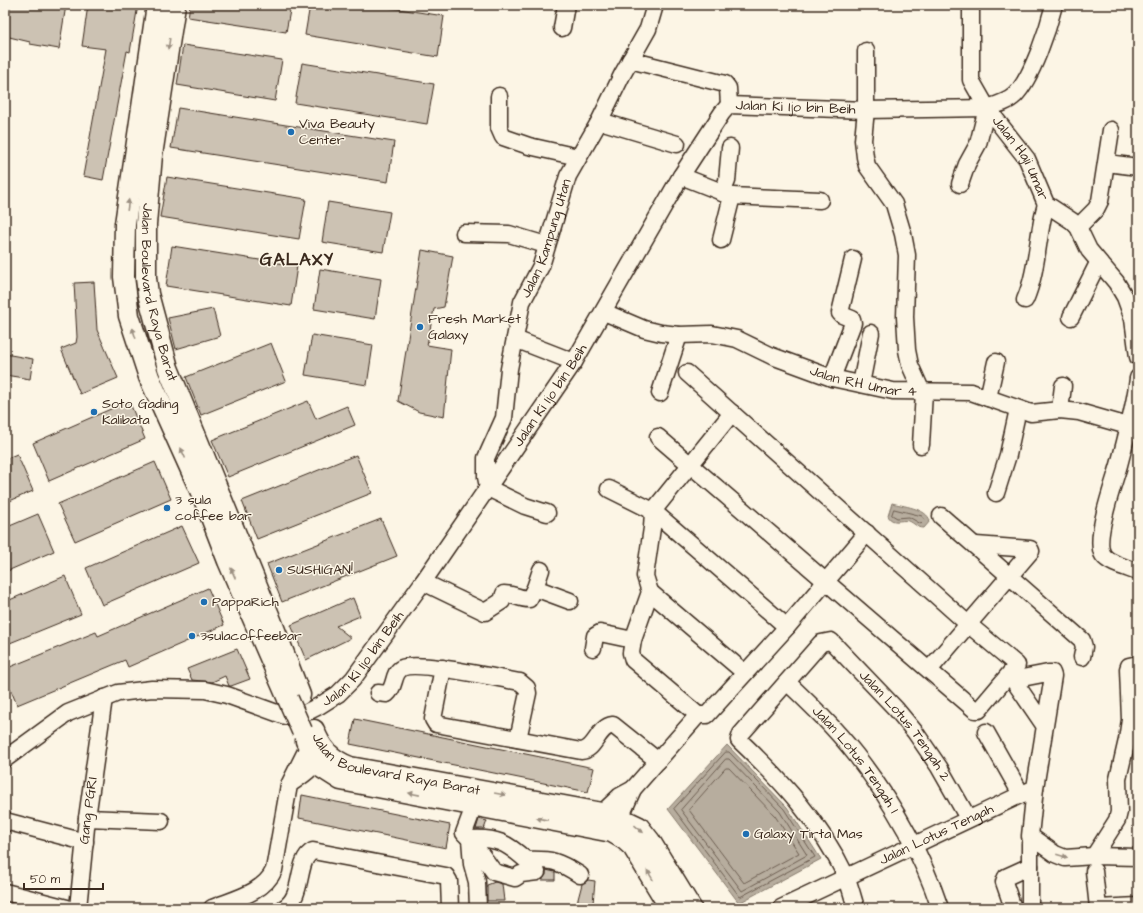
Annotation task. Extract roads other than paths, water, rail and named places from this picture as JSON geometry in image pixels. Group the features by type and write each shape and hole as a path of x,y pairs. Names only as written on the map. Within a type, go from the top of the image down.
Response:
{"main road":[{"name":"Jalan Boulevard Raya Barat","path":"158,5 126,224 124,277 129,316 149,377 211,496"},
{"name":"Jalan Boulevard Raya Barat","path":"175,5 152,155 146,224 146,278 148,294 168,368 211,496 312,743 341,764 350,767 449,793 612,832 624,839 633,847 670,908"},
{"name":"Jalan Boulevard Raya Barat","path":"449,793 611,815 639,827 650,841 691,908"}],"street":[{"path":"562,28 566,5"},
{"name":"Jalan Kampung Utan","path":"488,487 486,477 486,458 504,418 509,369 522,302 536,277 558,213 568,176 600,120 630,60 648,29 655,5"},
{"name":"Jalan Haji Umar","path":"971,5 971,80 988,108 1027,159 1046,204 1072,221 1078,227 1089,250 1098,263 1131,296 1138,358"},
{"name":"Jalan Ki Ijo bin Beih","path":"5,759 68,713 118,693 152,689 206,690 227,695 285,716 299,716 320,706 338,694 353,679 423,582 574,362 681,176 722,113 729,105 866,110 988,108 1002,103 1015,95 1024,81 1047,33 1054,5"},
{"path":"866,51 866,110 863,140 865,157 867,166 894,204 906,247 907,350 910,364 923,392 920,445"},
{"path":"630,60 724,84 728,88 729,105"},
{"path":"499,96 499,128 503,137 529,146 578,157"},
{"path":"960,184 967,164 978,144 988,108"},
{"path":"600,120 677,144"},
{"path":"1078,227 1096,209 1100,201 1111,130"},
{"path":"721,240 727,194 730,148"},
{"path":"1107,163 1138,167"},
{"path":"681,176 727,194 820,200"},
{"path":"1025,300 1030,290 1038,248 1040,223 1046,204"},
{"path":"464,233 509,234 546,245"},
{"path":"832,378 853,323 852,319 840,313 853,259"},
{"path":"1071,317 1098,263"},
{"name":"Jalan RH Umar 4","path":"604,312 644,329 679,335 712,334 737,339 772,356 832,378 893,391 964,391 1031,413 1060,410 1086,414 1128,426"},
{"path":"861,384 871,333"},
{"path":"660,393 679,335"},
{"path":"515,339 574,362"},
{"path":"988,398 996,362"},
{"path":"658,437 975,710 979,710 1017,665 968,624 687,374"},
{"path":"1138,378 1128,426 1101,529 1101,551 1104,556 1109,560 1138,572"},
{"path":"1060,410 1063,386"},
{"path":"996,493 1008,455 1018,409"},
{"path":"732,413 653,511 645,576 650,592 745,673"},
{"path":"488,487 525,506 547,513"},
{"path":"609,489 653,511 787,627"},
{"path":"941,516 976,545 1082,640 1084,647 1082,657"},
{"path":"650,592 633,640 631,653 633,660 698,715 707,715 787,627 867,533"},
{"path":"929,670 1030,552 1030,550 976,545"},
{"path":"423,582 485,612 502,601 504,594 515,595 522,599 529,598 535,588 541,570"},
{"path":"535,588 570,601"},
{"path":"593,648 595,636 600,633 633,640"},
{"name":"Jalan Lotus Tengah 2","path":"787,682 821,643 831,641 896,709 915,732 939,767 968,818"},
{"path":"1138,664 1130,666 1128,669 1130,720 1118,779 1119,812 1117,820 1094,863 1098,908 1138,906"},
{"path":"378,692 385,694 391,691 396,673 402,668 443,668 520,682 527,688 518,739"},
{"path":"443,668 432,719 436,724 584,751 588,750 605,727 613,725 658,761"},
{"path":"787,682 740,734 739,740 802,805 826,840 846,877 856,908"},
{"name":"Jalan Lotus Tengah 1","path":"787,682 812,706 855,754 881,791 913,846 933,887 940,908"},
{"name":"Gang PGRI","path":"5,821 85,842 104,698"},
{"path":"611,815 620,796 633,789 698,715"},
{"path":"1030,908 1028,791 1044,725"},
{"path":"986,732 1028,791"},
{"path":"212,908 253,891 265,884 271,877 274,870 289,785 312,743"},
{"name":"Jalan Lotus Tengah","path":"781,908 913,846 968,818 1028,791"},
{"path":"470,817 464,833 494,872 515,878 521,874 537,872"},
{"path":"87,818 161,821"},
{"path":"470,839 492,838 511,846 526,860 544,859 560,862 580,875"},
{"path":"470,839 472,864 477,882 478,908"},
{"path":"1030,840 1058,856 1094,863 1138,857"},
{"path":"78,908 85,842"},
{"path":"287,908 296,896 306,858 313,851 446,876 449,881 450,908"},
{"path":"1013,908 1004,882 1006,877 1030,866"},
{"path":"477,882 481,886 487,884 494,872"},
{"path":"5,892 67,908"}],"water":[{"path":"892,503 919,510 928,517 930,521 924,528 922,528 909,521 894,521 888,516"},
{"name":"Galaxy Tirta Mas","path":"727,745 787,807 821,859 739,903 668,809"}],"place":[{"name":"Viva Beauty Center","path":"291,132"},
{"name":"Fresh Market Galaxy","path":"420,327"},
{"name":"Soto Gading Kalibata","path":"94,412"},
{"name":"3 sula coffee bar","path":"167,508"},
{"name":"SUSHIGAN!","path":"279,570"},
{"name":"PappaRich","path":"204,602"},
{"name":"3sulacoffeebar","path":"192,636"},
{"name":"Galaxy Tirta Mas","path":"746,834"}],"district":[{"name":"GALAXY","path":"297,259"}]}
